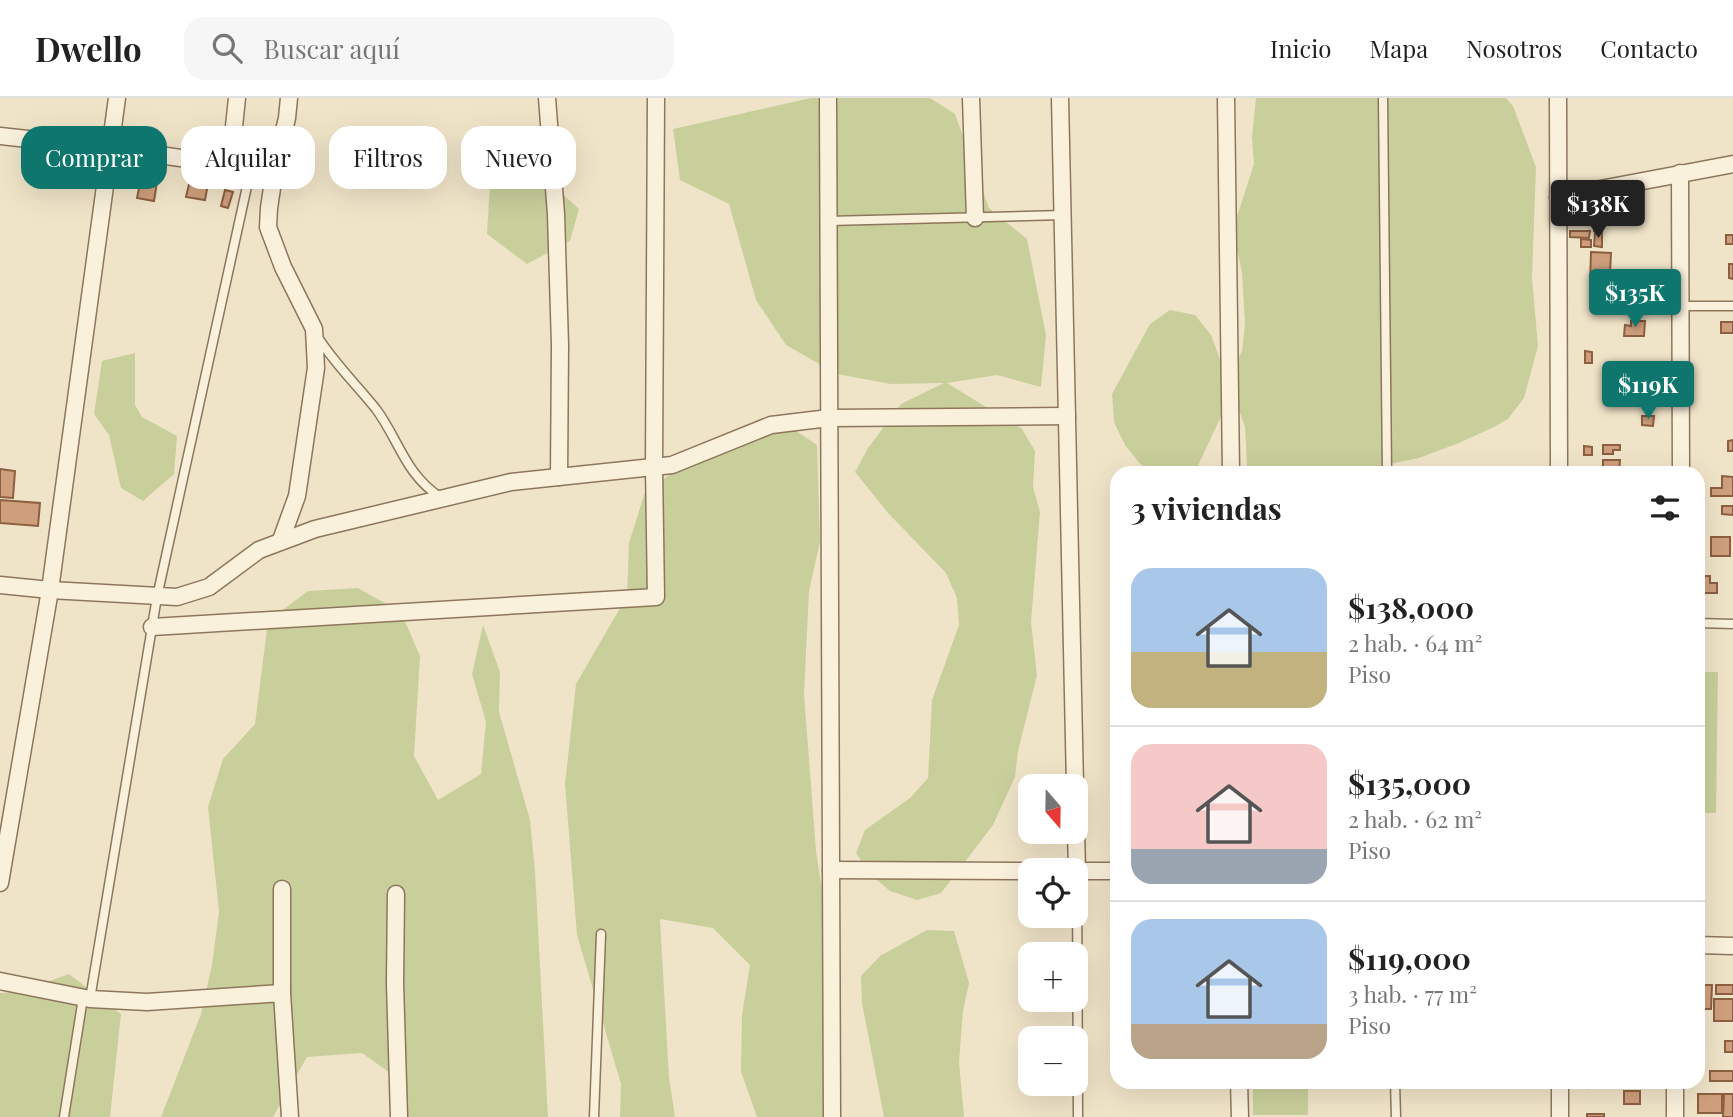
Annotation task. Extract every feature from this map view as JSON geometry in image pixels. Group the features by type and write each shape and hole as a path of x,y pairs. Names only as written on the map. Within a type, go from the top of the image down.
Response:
{"street":[{"path":"113,126 117,98"},
{"path":"234,126 237,98"},
{"path":"281,540 298,496 316,368 314,332 283,267 268,227 275,168 289,98"},
{"path":"547,98 556,214 560,345 559,477"},
{"path":"152,627 656,597 656,98"},
{"path":"828,98 832,1117"},
{"path":"971,98 975,218"},
{"path":"1060,98 1075,774"},
{"path":"1226,98 1231,466"},
{"path":"1558,98 1559,466"},
{"path":"0,136 21,138"},
{"path":"1558,197 1733,164"},
{"path":"1680,173 1681,466"},
{"path":"0,883 50,590 104,189"},
{"path":"0,585 177,597 209,587 259,550 315,528 511,482 671,466 771,425 829,418 1067,416"},
{"path":"831,870 1018,871"},
{"path":"1088,871 1110,871"},
{"path":"282,889 282,993 290,1117"},
{"path":"396,894 394,983 399,1117"},
{"path":"1705,945 1733,946"},
{"path":"0,981 86,999 147,1002 282,993"},
{"path":"1239,1089 1240,1117"},
{"path":"1560,1089 1560,1117"},
{"path":"1675,1089 1675,1117"}],"lane":[{"path":"1382,98 1387,466"},
{"path":"64,1117 157,597 246,189"},
{"path":"828,221 1063,215"},
{"path":"1681,306 1733,306"},
{"path":"314,332 338,366 376,410 411,469 432,491 443,498"},
{"path":"1705,623 1733,624"},
{"path":"1077,928 1078,1117"},
{"path":"594,1117 601,934"},
{"path":"1395,1089 1396,1117"}],"green space":[{"path":"811,98 930,98 955,114 989,208 1027,239 1046,335 1041,387 997,375 947,383 1022,429 1035,451 1033,487 1040,512 1031,622 1037,675 1018,751 1015,777 993,825 941,893 917,900 890,891 871,875 856,853 865,830 910,798 928,778 932,700 959,625 957,598 946,573 889,514 855,472 868,448 901,404 944,383 891,384 837,374 786,345 756,300 729,204 680,180 673,129"},
{"path":"1256,98 1506,98 1513,106 1536,167 1532,278 1538,346 1524,398 1508,419 1459,443 1419,458 1380,466 1247,466 1245,427 1236,401 1237,362 1242,351 1245,324 1242,273 1233,229 1254,164 1252,137"},
{"path":"490,189 557,189 579,209 570,241 527,264 487,234"},
{"path":"1170,310 1195,315 1211,335 1220,359 1224,410 1198,466 1141,465 1125,445 1114,422 1112,394 1150,324"},
{"path":"135,353 135,405 142,417 177,436 174,474 143,501 121,488 109,435 94,414 102,361"},
{"path":"774,416 817,445 820,542 809,591 804,694 816,851 832,954 826,1054 842,1117 757,1117 741,1072 742,1015 750,965 713,928 660,919 669,1077 675,1117 620,1117 621,1084 577,935 565,784 576,684 627,596 629,543 645,492 730,432"},
{"path":"358,588 401,612 420,656 414,756 438,800 481,774 486,722 472,674 483,625 500,672 499,712 530,820 548,1117 392,1117 404,1083 362,1053 307,1057 273,1117 161,1117 201,1014 212,965 219,912 208,807 223,759 255,724 268,621 308,591"},
{"path":"1705,672 1718,672 1716,813 1705,813"},
{"path":"927,930 954,931 969,983 963,1011 959,1062 964,1117 884,1117 862,1003 861,976 880,956"},
{"path":"69,974 121,1014 110,1117 0,1117 0,993 20,992"},
{"path":"1253,1089 1308,1089 1308,1115 1253,1115"}],"building":[{"path":"139,189 156,189 154,201 137,198"},
{"path":"188,189 207,189 205,200 186,197"},
{"path":"225,190 233,192 228,208 221,206"},
{"path":"1592,193 1606,194 1605,204 1592,204"},
{"path":"1594,221 1602,221 1602,232 1594,231"},
{"path":"1570,231 1590,231 1589,238 1570,237"},
{"path":"1595,233 1602,234 1602,247 1594,246"},
{"path":"1726,235 1733,235 1733,244 1726,244"},
{"path":"1581,239 1591,240 1591,247 1581,247"},
{"path":"1591,252 1611,253 1610,272 1617,272 1617,284 1590,283"},
{"path":"1729,264 1733,264 1733,279 1729,278"},
{"path":"1631,321 1645,321 1644,336 1624,336 1625,325 1631,326"},
{"path":"1721,322 1733,322 1733,333 1721,333"},
{"path":"1585,351 1592,352 1592,363 1585,363"},
{"path":"1642,416 1654,416 1653,426 1642,425"},
{"path":"1733,440 1733,451 1728,451 1728,441"},
{"path":"1603,445 1620,445 1620,450 1613,450 1613,454 1603,454"},
{"path":"1584,446 1592,447 1592,455 1584,455"},
{"path":"1603,460 1620,460 1620,466 1603,466"},
{"path":"0,469 15,471 13,498 0,497"},
{"path":"1722,476 1733,477 1733,496 1711,496 1711,488 1722,488"},
{"path":"0,500 40,503 38,526 0,523"},
{"path":"1722,506 1733,506 1733,515 1722,514"},
{"path":"1711,537 1730,537 1730,556 1711,556"},
{"path":"1705,576 1710,576 1710,583 1717,583 1717,593 1705,593"},
{"path":"1705,985 1712,985 1711,1009 1705,1009"},
{"path":"1716,985 1733,985 1733,994 1716,994"},
{"path":"1714,999 1733,999 1733,1021 1714,1021"},
{"path":"1725,1041 1733,1041 1733,1052 1725,1052"},
{"path":"1710,1071 1733,1071 1733,1081 1710,1081"},
{"path":"1624,1091 1640,1091 1640,1104 1624,1104"},
{"path":"1698,1094 1722,1094 1722,1113 1698,1113"},
{"path":"1724,1094 1733,1094 1733,1117 1723,1117"},
{"path":"1587,1114 1604,1114 1604,1117 1587,1117"}]}
